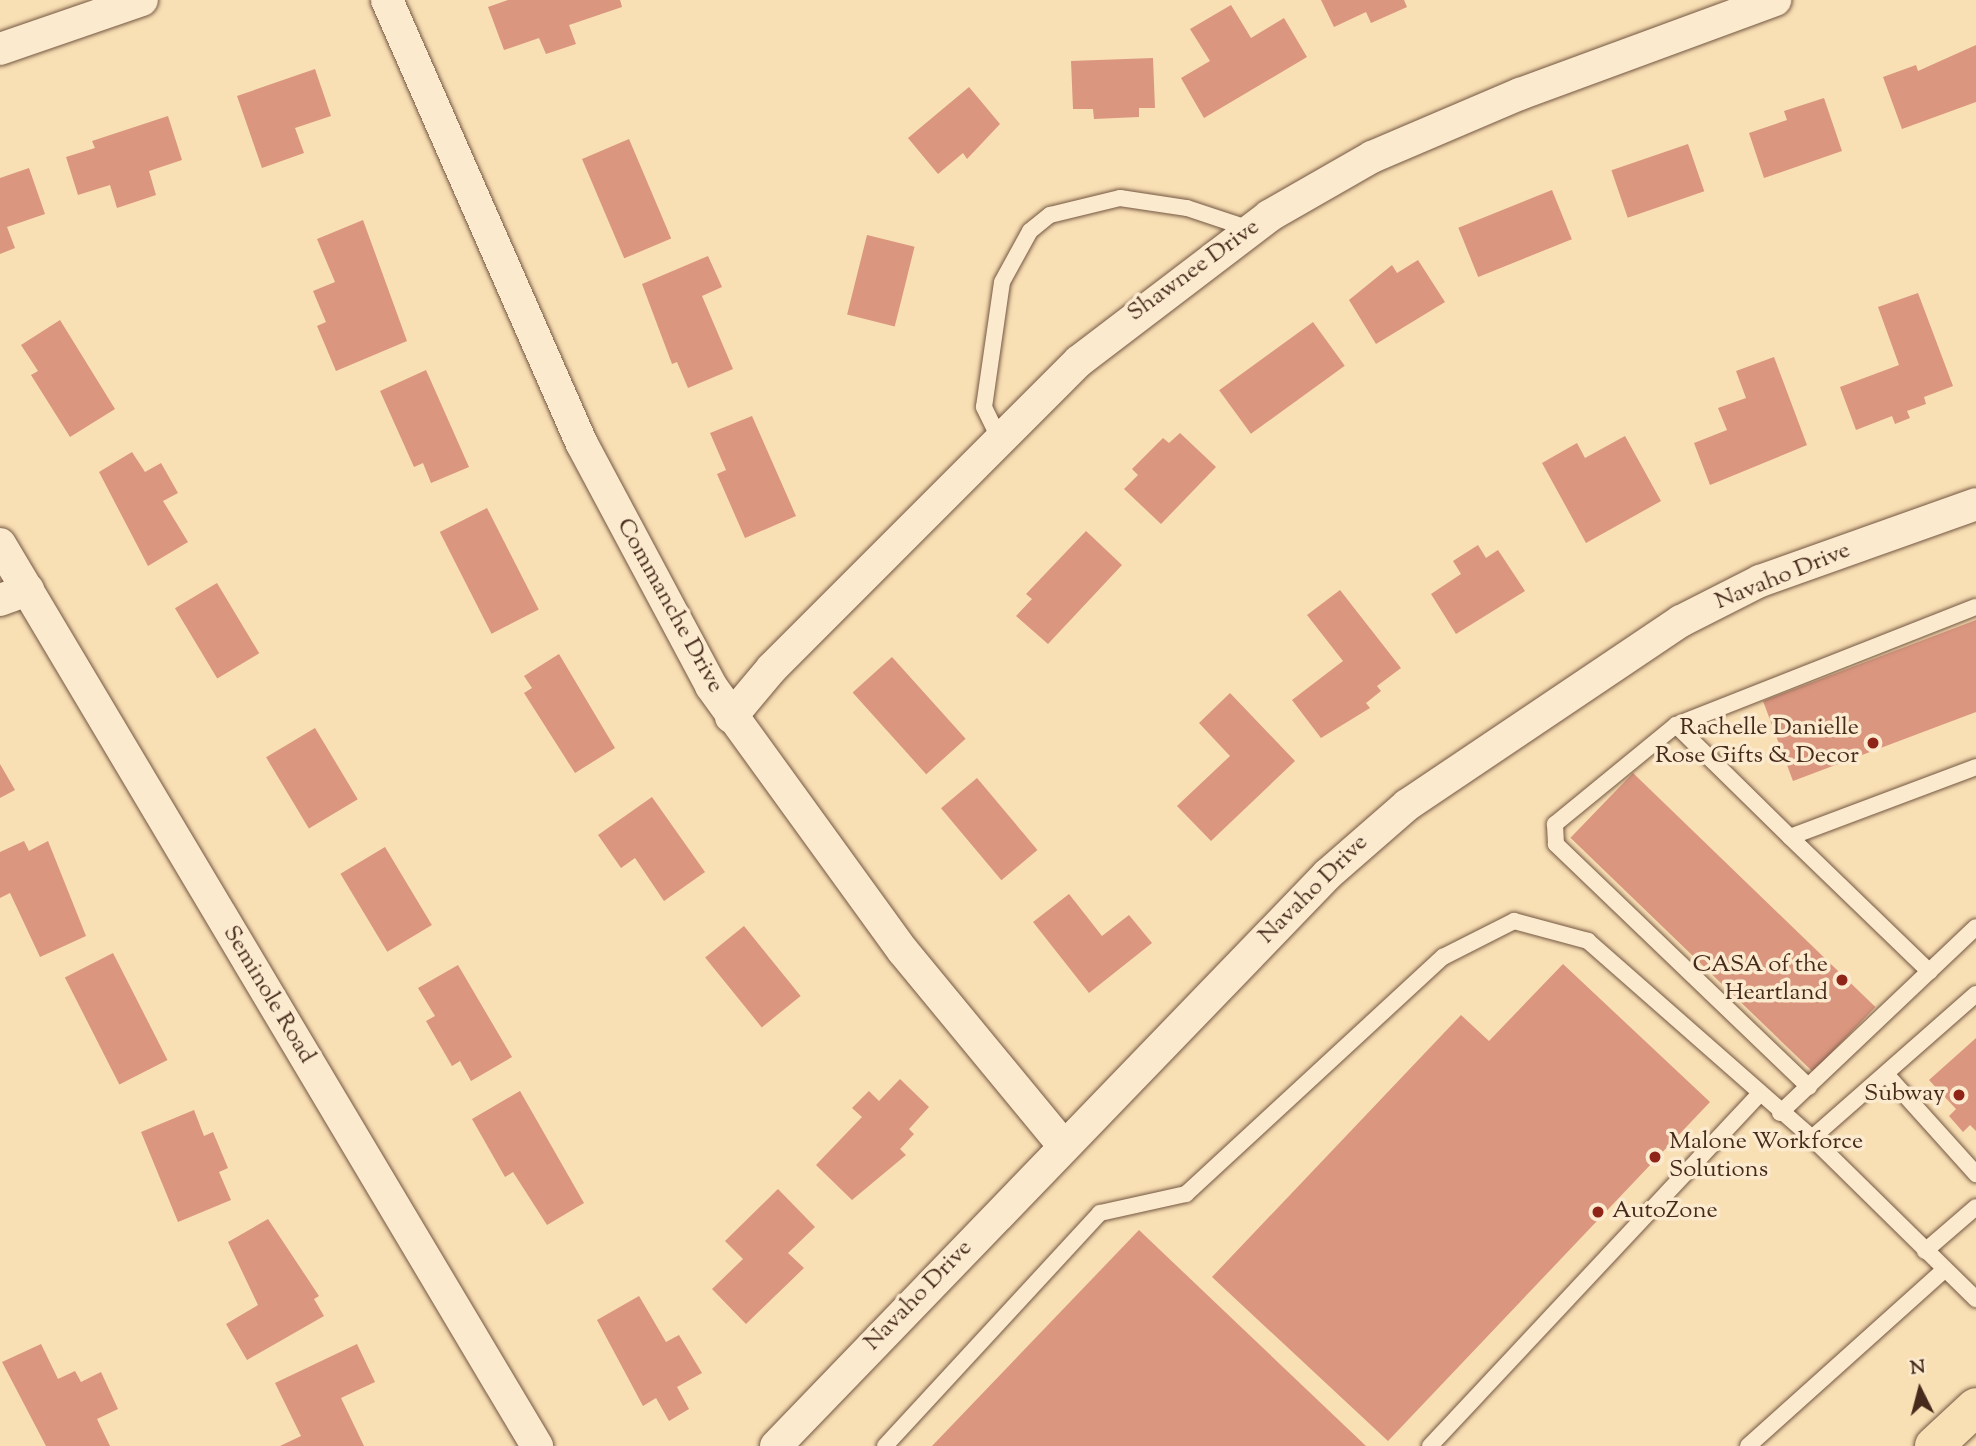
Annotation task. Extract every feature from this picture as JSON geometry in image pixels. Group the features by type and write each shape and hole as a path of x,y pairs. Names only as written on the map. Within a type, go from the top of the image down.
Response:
{"main road":[{"path":"1934,1446 1976,1407"}],"street":[{"path":"0,49 142,0"},
{"name":"Commanche Drive","path":"387,0 582,444 731,717 903,951 1063,1145"},
{"name":"Shawnee Drive","path":"731,717 1000,440 1117,328 1250,229 1372,157 1520,94 1775,0"},
{"name":"Navaho Drive","path":"776,1446 1063,1145 1368,835 1480,750 1681,621 1760,581 1976,504"},
{"name":"Seminole Road","path":"0,544 14,595 537,1446"}],"lane":[{"path":"1000,440 984,407 1002,282 1030,231 1050,215 1120,198 1187,208 1250,229"},
{"path":"1809,1087 1556,844 1555,824 1676,724 1976,607"},
{"path":"1676,724 1930,972"},
{"path":"1790,837 1976,767"},
{"path":"885,1446 1100,1213 1186,1194 1443,957 1514,921 1588,941 1758,1095 1812,1138 1943,1271 1976,1299"},
{"path":"1780,1114 1976,927"},
{"path":"1812,1138 1976,994"},
{"path":"1886,1074 1976,1174"},
{"path":"1430,1446 1758,1095"},
{"path":"1925,1251 1976,1207"},
{"path":"1748,1446 1943,1271"}],"building":[{"path":"508,0 620,0 622,7 569,25 576,44 546,54 539,38 504,50 488,7"},
{"path":"1321,0 1404,0 1407,7 1371,23 1366,12 1334,27"},
{"path":"1231,5 1251,38 1284,18 1307,57 1204,118 1181,78 1210,61 1190,29"},
{"path":"1976,45 1976,102 1902,129 1883,77 1916,65 1918,71"},
{"path":"1153,58 1155,108 1139,108 1139,117 1094,119 1093,109 1073,109 1071,61"},
{"path":"315,69 331,116 295,128 304,153 262,168 237,96"},
{"path":"969,87 1000,124 967,159 963,153 938,174 908,138"},
{"path":"1824,98 1842,151 1764,178 1749,133 1787,120 1784,111"},
{"path":"168,116 182,160 149,171 156,195 117,208 110,185 78,195 66,157 95,148 92,141"},
{"path":"629,139 671,238 624,258 582,159"},
{"path":"1688,144 1704,191 1628,218 1611,170"},
{"path":"29,168 45,214 7,227 15,248 0,254 0,178"},
{"path":"1552,190 1572,239 1478,277 1458,228"},
{"path":"363,220 407,341 336,371 317,326 326,322 313,291 335,282 317,239"},
{"path":"867,235 915,247 895,326 847,315"},
{"path":"708,256 722,287 702,296 733,369 688,388 677,362 672,364 642,284"},
{"path":"1418,260 1445,302 1376,344 1349,300 1392,265 1397,273"},
{"path":"1918,293 1953,386 1924,397 1926,404 1907,411 1910,418 1895,424 1892,416 1856,430 1840,387 1899,365 1878,307"},
{"path":"60,320 115,409 70,437 31,375 38,371 21,345"},
{"path":"1313,322 1345,366 1251,434 1219,390"},
{"path":"1774,357 1807,445 1710,485 1694,443 1727,430 1718,408 1746,398 1736,371"},
{"path":"426,370 469,467 431,483 423,463 414,467 380,391"},
{"path":"752,416 796,516 745,538 717,474 726,470 710,433"},
{"path":"1180,433 1216,467 1161,524 1124,489 1138,475 1132,469 1163,438 1169,443"},
{"path":"1625,436 1661,501 1586,543 1542,463 1577,443 1585,458"},
{"path":"132,452 145,472 161,463 178,493 163,501 188,542 148,566 99,472"},
{"path":"487,508 539,610 492,634 440,532"},
{"path":"1086,531 1122,565 1048,644 1016,616 1032,599 1026,594"},
{"path":"1478,545 1486,558 1498,550 1525,591 1456,634 1431,594 1461,574 1453,561"},
{"path":"217,583 259,653 217,679 175,608"},
{"path":"1340,590 1401,668 1377,686 1381,691 1366,703 1370,708 1321,738 1292,700 1343,661 1307,615"},
{"path":"1976,620 1976,712 1793,781 1763,701"},
{"path":"559,654 615,748 575,773 524,693 532,688 524,676"},
{"path":"892,657 966,739 926,774 853,692"},
{"path":"1230,693 1295,761 1211,841 1177,806 1230,756 1199,723"},
{"path":"315,728 358,799 309,829 266,757"},
{"path":"0,764 15,790 0,798"},
{"path":"1633,773 1875,1007 1813,1072 1570,838"},
{"path":"977,778 1037,850 1001,880 941,808"},
{"path":"652,797 705,872 664,901 635,858 621,868 598,835"},
{"path":"24,841 29,851 48,841 86,936 40,957 10,893 0,898 0,852"},
{"path":"385,847 432,925 387,952 340,874"},
{"path":"1069,894 1102,936 1129,915 1152,943 1089,993 1033,922"},
{"path":"744,926 801,996 762,1027 705,957"},
{"path":"113,953 167,1060 119,1084 65,978"},
{"path":"1563,964 1710,1102 1388,1441 1212,1277 1461,1015 1489,1041"},
{"path":"458,965 512,1057 471,1081 460,1061 452,1066 426,1021 435,1016 418,988"},
{"name":"Subway","path":"1976,1038 1976,1131 1970,1125 1963,1132 1949,1116 1956,1109 1929,1080"},
{"path":"900,1079 929,1107 909,1129 914,1134 900,1149 906,1155 852,1200 816,1165 862,1117 852,1108 869,1091 879,1101"},
{"path":"520,1091 584,1203 547,1225 513,1172 505,1177 472,1119"},
{"path":"194,1110 204,1136 213,1132 228,1168 219,1172 231,1200 178,1222 141,1132"},
{"path":"778,1189 815,1227 788,1253 804,1268 746,1324 712,1289 743,1259 725,1241"},
{"path":"268,1219 319,1296 314,1299 324,1316 247,1360 226,1324 258,1305 228,1242"},
{"path":"1139,1230 1366,1446 932,1446"},
{"path":"639,1296 666,1342 679,1335 702,1373 677,1387 689,1409 669,1421 656,1398 643,1406 597,1320"},
{"path":"41,1344 58,1379 75,1371 81,1382 101,1372 118,1409 97,1419 110,1446 46,1446 2,1362"},
{"path":"357,1344 375,1382 341,1398 364,1446 280,1446 301,1436 275,1383"}],"place":[{"name":"Rachelle Danielle Rose Gifts & Decor","path":"1873,743"},
{"name":"CASA of the Heartland","path":"1842,980"},
{"name":"Subway","path":"1959,1095"},
{"name":"Malone Workforce Solutions","path":"1655,1157"},
{"name":"AutoZone","path":"1598,1212"}]}
